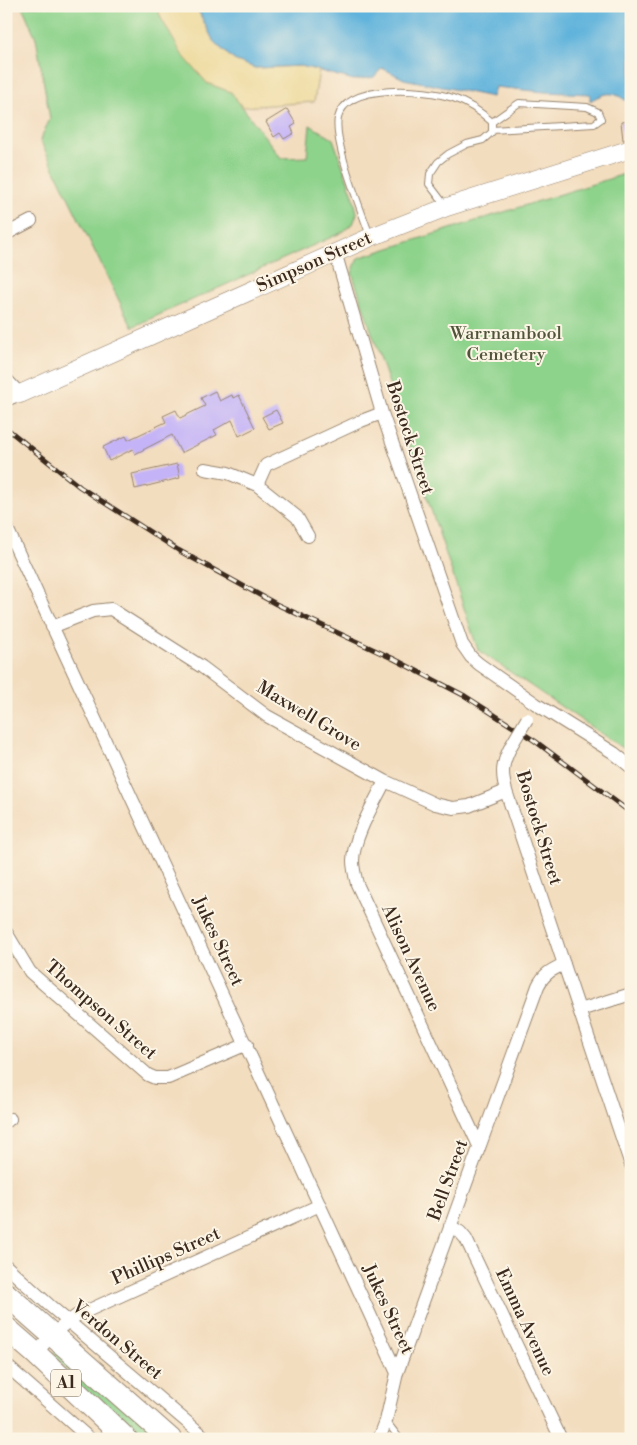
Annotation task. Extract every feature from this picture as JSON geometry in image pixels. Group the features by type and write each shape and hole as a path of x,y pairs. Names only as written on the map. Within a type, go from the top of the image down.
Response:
{"highway":[{"name":"A1","path":"6,1294 60,1328 170,1439"},
{"name":"A1","path":"6,1328 36,1354 107,1429 126,1439"}],"street":[{"name":"Simpson Street","path":"13,397 371,237 447,207 631,150"},
{"path":"6,234 31,221"},
{"name":"Bostock Street","path":"335,252 382,413 462,644 471,657 479,664 536,704 503,762 502,777 631,1165"},
{"path":"6,379 13,397"},
{"path":"257,486 266,465 382,413"},
{"path":"206,469 228,473 257,486 297,517 308,536"},
{"name":"Jukes Street","path":"6,526 398,1372"},
{"name":"Maxwell Grove","path":"52,627 94,611 111,609 202,667 267,716 386,781 435,804 453,808 470,806 506,791"},
{"path":"536,704 614,753 631,767"},
{"name":"Alison Avenue","path":"386,781 363,826 353,860 354,872 479,1146"},
{"name":"Thompson Street","path":"6,932 30,972 148,1075 155,1078 168,1078 247,1044"},
{"name":"Bell Street","path":"380,1439 398,1372 538,986 542,977 547,972 564,964"},
{"path":"580,1010 631,994"},
{"name":"Phillips Street","path":"36,1354 60,1328 320,1205"},
{"name":"Emma Avenue","path":"450,1226 460,1232 466,1239 561,1439"},
{"name":"Verdon Street","path":"6,1266 60,1328 207,1439"},
{"path":"6,1365 90,1439"}],"lane":[{"path":"371,237 338,139 338,119 342,108 355,97 376,92 422,91 453,98 480,111 492,122 492,132 482,140 466,144 448,154 438,162 430,174 430,184 447,207"},
{"path":"492,122 519,103 587,107 598,112 600,120 594,124 492,130"},
{"path":"386,1421 400,1439"}],"green space":[{"path":"22,6 157,6 161,18 207,83 231,92 281,158 307,157 310,125 333,139 353,195 357,213 354,222 343,232 132,327 40,140 50,119 36,38"},
{"name":"Warrnambool Cemetery","path":"631,172 631,754 478,650 352,273 358,258"},
{"path":"54,1352 59,1352 170,1439 126,1439 55,1357"}],"sand":[{"path":"157,6 196,6 214,42 234,60 255,68 301,66 319,70 314,102 242,107 231,92 207,83 181,53 161,18"}],"water":[{"path":"196,6 631,6 631,101 611,94 601,95 590,101 590,94 495,87 492,97 404,79 382,68 374,77 354,80 301,66 255,68 234,60 214,42"}],"building":[{"path":"287,109 296,124 291,127 294,133 284,139 280,133 274,137 266,122"},
{"path":"631,121 631,139 623,140 621,122"},
{"path":"215,391 220,401 232,395 233,398 239,395 255,428 239,436 232,420 214,430 217,435 181,453 172,435 135,454 133,449 109,461 103,447 126,436 128,440 166,422 163,416 176,410 180,418 205,406 201,398"},
{"path":"276,410 283,423 269,429 262,417"},
{"path":"177,464 180,478 135,489 132,474"}],"railway":[{"path":"6,428 80,487 178,550 276,604 394,659 465,696 535,741 631,813"}]}
